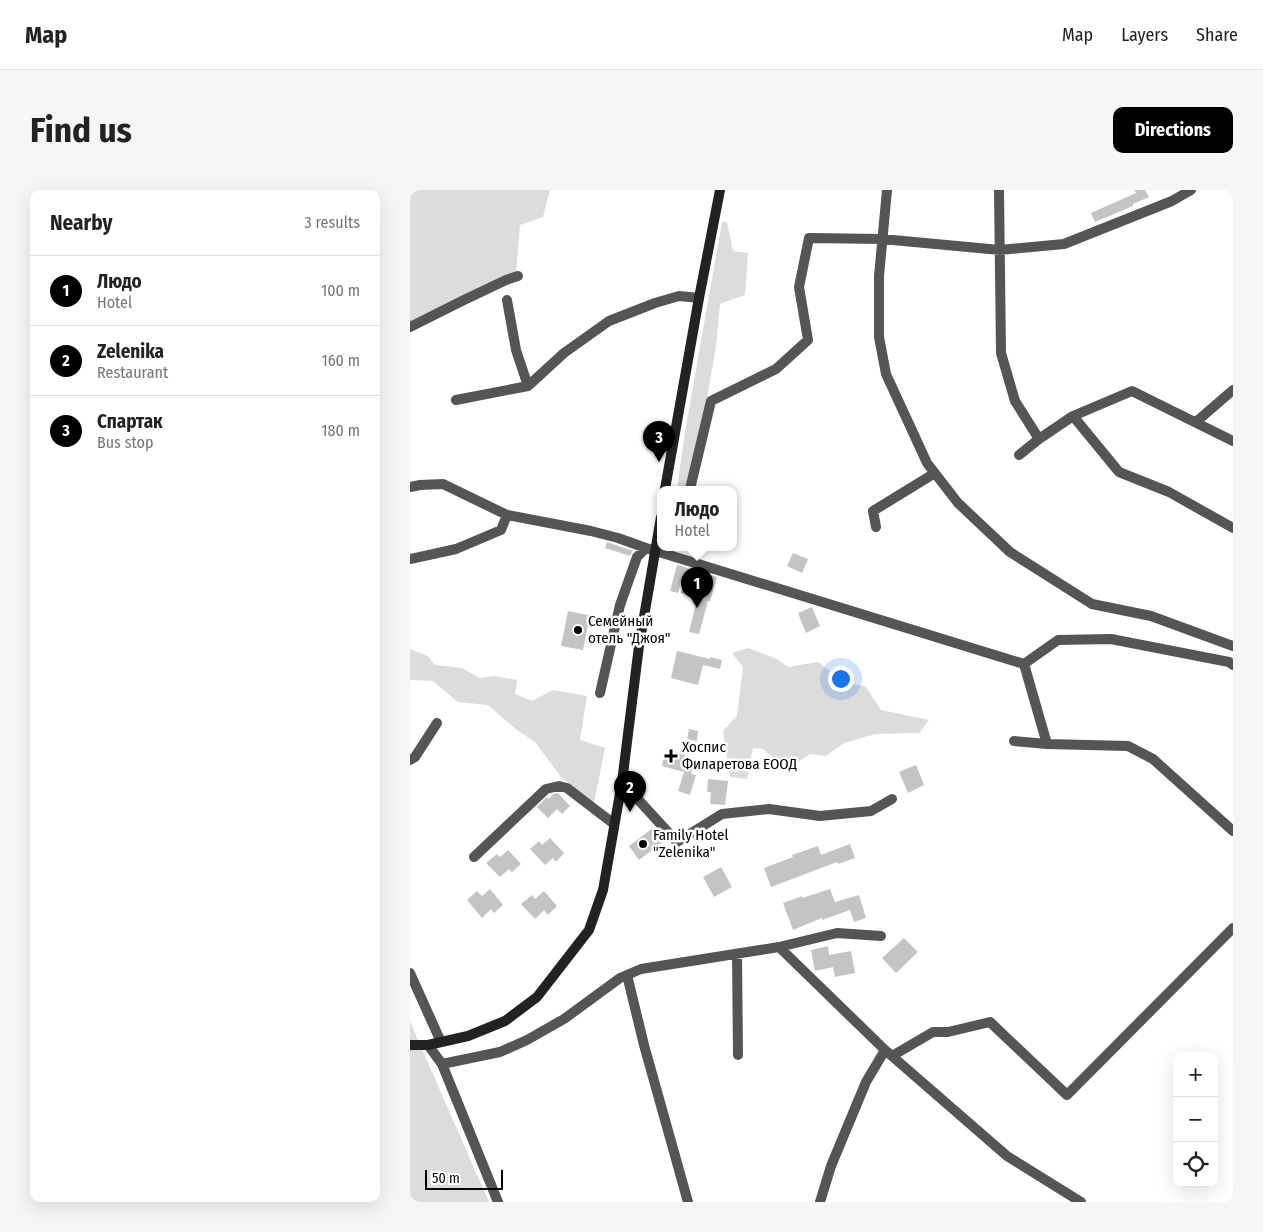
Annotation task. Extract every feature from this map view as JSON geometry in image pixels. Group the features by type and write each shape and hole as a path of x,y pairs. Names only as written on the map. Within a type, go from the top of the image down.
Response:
{"main road":[{"path":"666,486 720,190"},
{"path":"410,1045 428,1045 468,1036 505,1021 537,997 589,930 603,890 622,782 650,549 657,529"}],"street":[{"path":"887,190 878,276 880,337 886,374 927,463 958,503 1010,552 1092,604 1151,616 1233,646"},
{"path":"999,190 1001,353 1015,401 1039,439"},
{"path":"691,486 711,401 776,369 808,340 799,287 808,238 882,239 1000,250 1064,244 1172,201 1191,190"},
{"path":"410,328 464,300 518,276"},
{"path":"456,400 528,386 564,353 609,321 679,296 700,298"},
{"path":"507,300 516,350 528,386"},
{"path":"1196,422 1233,390"},
{"path":"1019,455 1074,416 1132,391 1233,441"},
{"path":"1074,416 1120,472 1169,492 1233,528"},
{"path":"876,527 873,511 935,473"},
{"path":"410,487 443,484 507,515 591,531 657,550"},
{"path":"410,559 456,549 501,530 507,515"},
{"path":"600,694 620,605 637,557 650,549"},
{"path":"673,551 1024,664"},
{"path":"1024,664 1058,640 1111,638 1228,662 1233,665"},
{"path":"1024,664 1047,744"},
{"path":"410,760 415,757 437,723"},
{"path":"1014,742 1128,746 1153,759 1233,831"},
{"path":"622,782 677,842 722,814 769,809 820,816 871,811 892,799"},
{"path":"474,857 546,790 558,786 567,788 614,824"},
{"path":"820,1202 831,1166 866,1082 889,1053 933,1032 948,1032 990,1022 1067,1095 1233,928"},
{"path":"442,1064 500,1052 528,1040 564,1019 620,978 641,969 779,947 837,933 882,936"},
{"path":"779,947 889,1053 1007,1156 1080,1202"},
{"path":"737,954 738,1055"},
{"path":"410,974 441,1042"},
{"path":"627,975 644,1045 688,1202"},
{"path":"428,1045 442,1064 498,1202"}],"shaded area":[{"path":"410,190 550,190 543,217 520,225 516,273 410,324"},
{"path":"722,222 727,222 733,251 748,253 745,295 720,304 716,347 706,403 687,486 677,486 685,432"},
{"path":"683,585 697,589 695,597 681,593"},
{"path":"748,648 777,659 788,667 818,662 845,683 865,686 881,710 929,720 919,733 875,734 844,743 826,756 810,754 795,764 776,760 763,749 753,748 747,779 730,777 723,731 737,716 743,667 732,653"},
{"path":"410,649 428,656 435,665 462,668 480,678 495,676 517,680 515,694 532,701 553,690 587,696 580,740 605,748 594,803 561,777 535,742 517,730 488,705 458,702 433,681 410,680"},
{"path":"410,1020 414,1031 489,1202 410,1202"}],"building":[{"path":"1134,190 1145,190 1149,197 1095,222 1091,213 1136,193"},
{"path":"607,542 633,551 630,556 605,548"},
{"path":"793,553 808,559 802,573 787,566"},
{"path":"677,565 717,577 699,634 689,632 700,587 681,582 678,593 670,591"},
{"path":"812,607 820,626 806,633 798,613"},
{"path":"568,611 607,619 605,628 588,625 583,650 561,646"},
{"path":"677,651 722,660 720,669 703,665 698,685 671,678"},
{"path":"689,729 698,731 697,741 687,739"},
{"path":"672,751 685,754 683,760 694,763 691,774 696,775 690,795 678,791 684,772 662,766 664,756 670,758"},
{"path":"916,765 924,785 908,793 899,772"},
{"path":"708,779 728,781 725,805 710,804 711,792 707,792"},
{"path":"558,793 570,806 562,814 557,809 548,818 537,807 547,797 549,799 553,794"},
{"path":"653,828 663,842 639,860 629,846"},
{"path":"550,838 564,853 556,862 553,858 545,865 530,849 539,841 542,845"},
{"path":"850,844 855,858 838,864 837,862 771,887 764,868 818,846 821,855"},
{"path":"508,850 521,864 512,872 509,869 500,877 486,863 497,854 500,857"},
{"path":"721,867 732,887 714,897 703,877"},
{"path":"490,889 503,905 494,913 491,909 482,918 467,900 477,891 482,896"},
{"path":"830,889 835,902 859,895 866,918 854,922 850,910 822,920 822,918 793,930 783,903"},
{"path":"544,891 557,906 548,915 544,910 535,919 521,904 532,895 535,899"},
{"path":"904,938 918,952 896,973 882,958"},
{"path":"828,946 829,955 851,951 855,973 835,977 833,967 815,971 811,950"}],"place":[{"name":"Спартак","path":"659,462"},
{"name":"Людо","path":"697,608"},
{"name":"Семейный отель \"Джоя\"","path":"578,630"},
{"name":"Хоспис Филаретова ЕООД","path":"671,756"},
{"name":"Zelenika","path":"630,812"},
{"name":"Family Hotel \"Zelenika\"","path":"643,844"}]}
